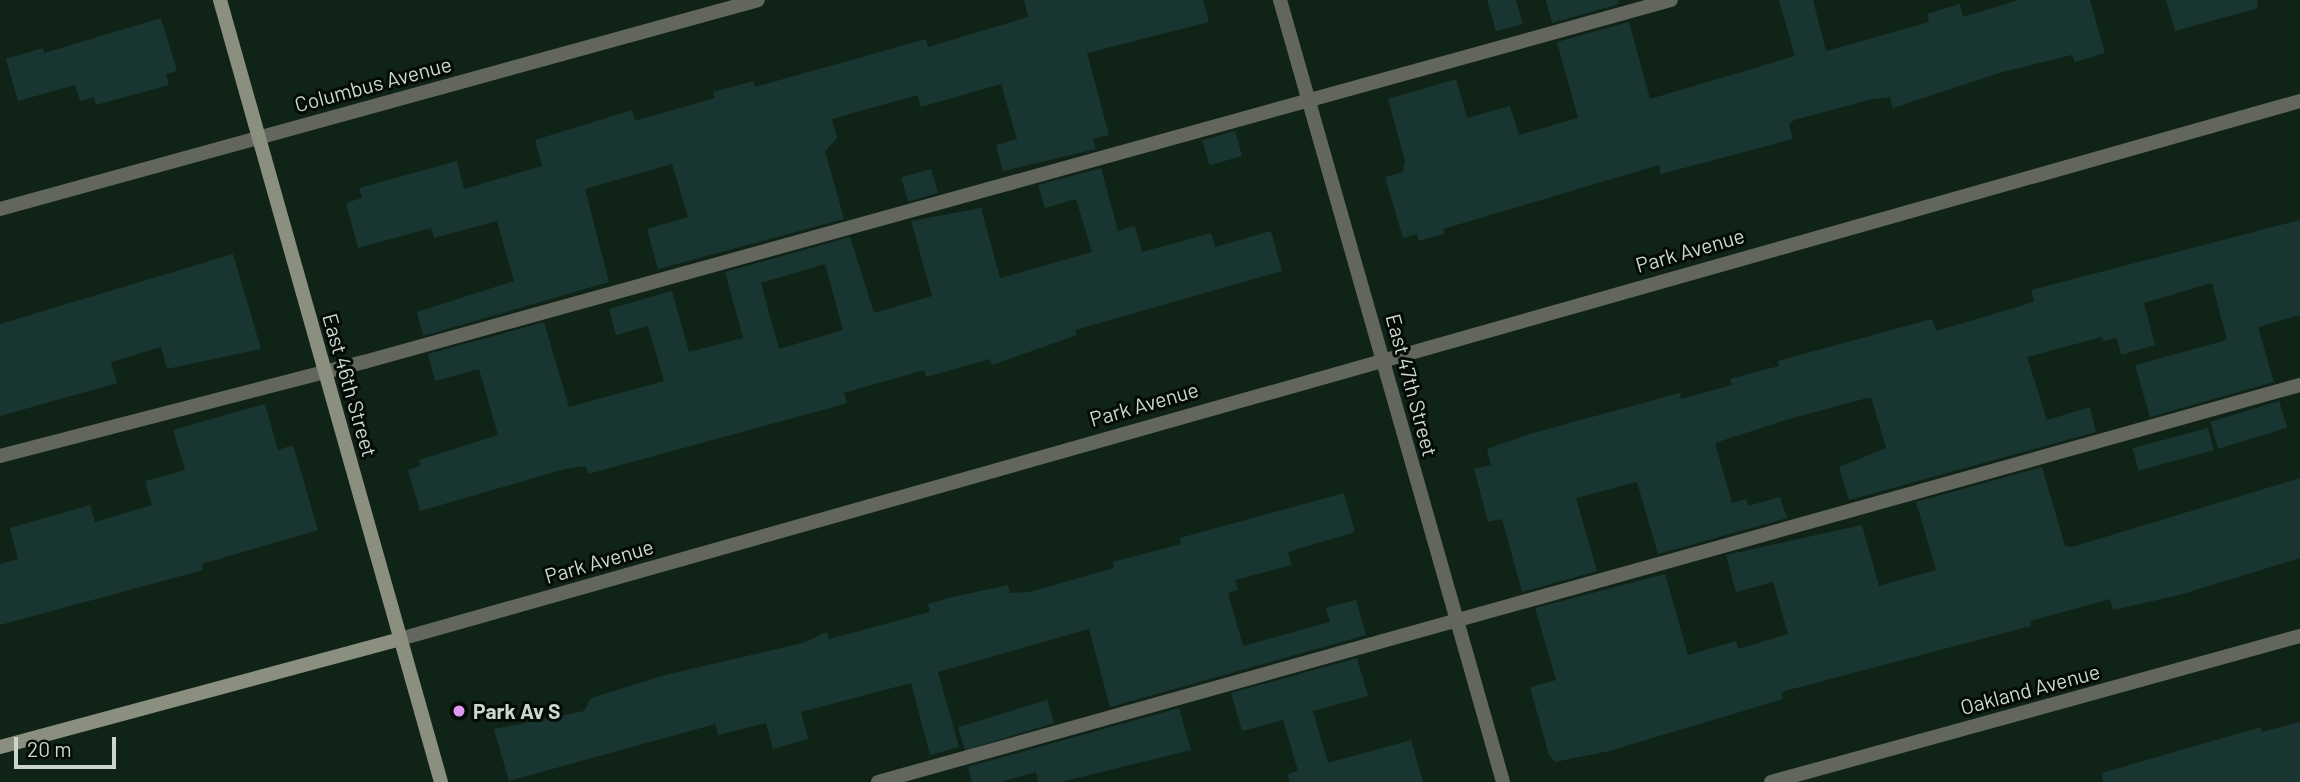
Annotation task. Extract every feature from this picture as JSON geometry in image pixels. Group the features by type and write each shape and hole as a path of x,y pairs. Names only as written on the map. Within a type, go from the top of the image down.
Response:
{"main road":[{"name":"East 46th Street","path":"220,0 441,782"},
{"name":"Park Avenue","path":"0,747 400,639"}],"street":[{"name":"Columbus Avenue","path":"0,209 758,0"},
{"name":"East 47th Street","path":"1280,0 1503,782"},
{"path":"0,456 284,378 325,372 1671,0"},
{"name":"Park Avenue","path":"400,639 1382,358 2300,101"},
{"path":"878,782 2300,385"},
{"name":"Oakland Avenue","path":"1771,782 2300,636"}],"building":[{"path":"1024,0 1203,0 1209,22 1087,53 1109,135 1093,139 1096,149 1003,171 996,145 1017,139 1001,84 921,107 917,95 832,119 837,138 825,151 844,219 658,269 647,229 688,217 672,164 585,189 609,282 423,336 417,312 514,281 497,221 434,238 431,228 358,248 346,203 362,198 359,188 457,161 464,189 542,166 535,140 632,110 635,121 715,98 713,92 754,81 755,87 926,39 928,47 1028,17"},
{"path":"1487,0 1516,0 1523,24 1496,31"},
{"path":"1546,0 1618,0 1619,4 1552,23"},
{"path":"1779,0 1813,0 1826,51 1929,22 1927,14 1960,4 1963,17 2019,0 2090,0 2105,53 2075,62 2072,55 1999,73 1893,108 1890,97 1873,99 1794,120 1789,125 1793,139 1661,174 1659,165 1443,229 1444,234 1419,241 1417,234 1403,238 1385,177 1403,172 1405,161 1388,99 1456,79 1467,118 1510,106 1519,135 1578,118 1557,42 1629,22 1650,99 1795,56"},
{"path":"2166,0 2257,0 2258,8 2175,31"},
{"path":"161,18 177,71 166,74 169,85 96,105 94,97 80,101 75,85 18,101 6,59 43,48 44,53"},
{"path":"1235,131 1242,156 1209,165 1202,140"},
{"path":"1101,168 1118,231 1135,226 1142,252 1211,233 1215,247 1271,231 1282,271 1075,330 1077,335 992,365 990,359 926,377 924,370 844,393 847,403 819,411 588,474 586,466 565,469 420,511 408,470 421,465 419,460 498,435 479,369 435,381 428,354 544,322 569,407 664,381 648,326 616,335 609,309 672,291 689,352 743,338 725,272 850,237 874,313 932,296 911,221 981,208 1000,278 1092,252 1076,199 1045,208 1038,185","holes":["825,264 843,330 779,349 761,283"]},
{"path":"931,169 938,193 908,202 901,178"},
{"path":"2300,220 2300,315 2258,327 2274,382 2150,417 2135,365 2227,340 2212,283 2144,303 2155,345 2121,355 2117,338 2103,341 2102,337 2027,357 2047,420 2090,407 2096,432 1849,500 1839,467 1886,448 1871,397 1782,421 1715,443 1732,503 1746,499 1748,506 1780,497 1787,518 1658,554 1637,482 1576,498 1597,571 1522,592 1502,519 1488,522 1474,469 1491,465 1487,449 1526,435 1680,393 1681,399 1732,385 1730,379 1779,366 1778,361 1932,319 1936,331 2034,301 2031,290"},
{"path":"233,254 261,349 167,369 161,347 111,362 117,383 0,416 0,324"},
{"path":"2279,401 2287,428 2218,449 2210,422"},
{"path":"265,404 278,450 293,445 318,530 202,564 203,570 0,625 0,564 18,559 10,528 90,505 95,522 152,505 145,481 185,470 173,430"},
{"path":"2208,428 2214,450 2139,470 2133,448"},
{"path":"2042,467 2065,546 2072,547 2300,478 2300,558 2179,595 2113,610 2110,599 2030,621 2031,626 1781,692 1783,699 1609,751 1555,762 1549,755 1530,687 1556,680 1535,608 1665,574 1688,655 1736,641 1738,649 1788,634 1773,582 1736,592 1726,555 1862,525 1879,586 1936,570 1916,502"},
{"path":"1344,493 1355,532 1288,552 1292,565 1235,580 1238,590 1228,593 1243,646 1330,622 1326,608 1356,600 1366,635 1110,707 1089,629 938,672 959,747 930,755 911,683 801,712 808,739 773,749 766,723 718,735 715,724 509,781 494,729 584,711 591,698 665,675 803,643 827,632 829,639 930,612 928,604 953,597 1008,585 1010,593 1029,592 1114,568 1113,562 1181,544 1180,538"},
{"path":"1357,658 1368,696 1313,711 1328,763 1411,740 1423,782 1289,782 1288,774 1298,771 1283,720 1242,731 1231,693"},
{"path":"1047,700 1054,723 965,750 958,727"},
{"path":"1179,708 1191,750 1061,782 1038,782 1036,772 1000,782 972,782 968,767"},
{"path":"2300,722 2300,782 2103,782 2102,773 2261,727 2262,732"}],"place":[{"name":"Park Av S","path":"459,711"}]}
